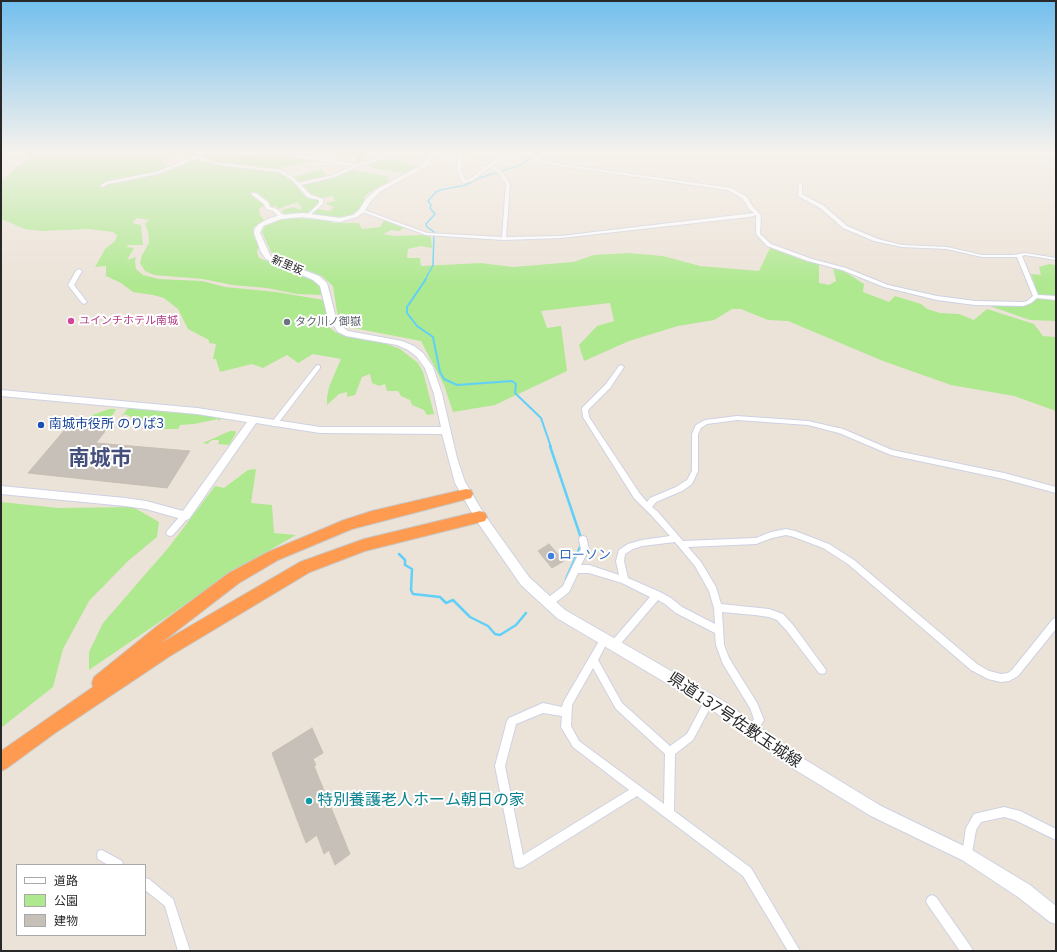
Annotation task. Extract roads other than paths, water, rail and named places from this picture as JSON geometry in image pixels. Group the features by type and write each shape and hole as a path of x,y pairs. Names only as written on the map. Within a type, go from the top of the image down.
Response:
{"highway":[{"path":"48,727 162,632 234,578 273,556 343,526 372,517 466,494"},
{"path":"1,762 48,727 164,650 305,567 364,545 480,518"}],"main road":[{"path":"362,211 372,196"},
{"name":"新里坂","path":"362,211 350,218 340,220 309,215 282,217 265,222 258,228 257,233 267,257 271,261 309,275 321,282 325,288 334,321 344,331 393,341 406,345 416,351 425,361 431,374 446,431"},
{"path":"1,393 196,411 308,428 446,431"},
{"path":"1,490 125,502 146,505 185,516 253,420"},
{"name":"県道137号佐敷玉城線","path":"446,431 455,467 466,494 480,518 521,577 548,603 580,626 610,642 709,701 794,761 876,811 967,855 1024,891 1056,916"}],"street":[{"path":"257,196 266,203 268,208 275,210 282,217"},
{"path":"309,215 321,203 320,199 311,196"},
{"path":"504,239 507,196"},
{"path":"742,196 745,198 760,219 758,234 760,238 769,244 810,260 844,269 886,286 937,298 975,303 1023,304 1029,302 1036,296 1056,298"},
{"path":"803,196 822,207 845,227 876,240 902,246 947,248 982,256 1037,255 1056,259"},
{"path":"362,211 431,235 504,239 561,237 750,216 756,214"},
{"path":"1019,255 1036,296"},
{"path":"79,271 71,285 84,302"},
{"path":"274,424 318,366"},
{"path":"621,367 608,386 585,408 586,417 637,496 655,514 698,564 714,590 718,608 720,645 726,661 754,706 759,720 752,731"},
{"path":"647,507 653,500 679,489 690,482 694,471 695,434 698,427 705,422 737,418 808,422 841,431 891,452 1004,476 1056,490"},
{"path":"170,533 185,516"},
{"path":"624,580 620,560 622,552 631,546 642,543 679,541 756,541 779,532 795,534 826,546 851,562 974,667 988,675 1001,678 1009,677 1015,673 1053,634 1056,622"},
{"path":"548,603 566,588 585,549 583,539"},
{"path":"576,569 589,570 624,580 668,600 679,610 719,631"},
{"path":"657,595 593,660 567,704 566,727 576,744 747,872 794,951"},
{"path":"718,608 769,613 780,617 822,670"},
{"path":"593,660 619,706 670,752 668,813"},
{"path":"670,752 690,737 709,701"},
{"path":"567,712 543,708 512,721 500,766 519,863 638,790"},
{"path":"967,855 971,828 978,818 985,816 1004,812 1016,815 1056,835"},
{"path":"102,855 116,864"},
{"path":"146,884 169,903 184,951"},
{"path":"932,901 967,951"}],"waterway":[{"path":"425,280 433,265 434,232 427,227 426,224 435,214 430,208 431,205 428,201 432,196"},
{"path":"426,279 407,307 407,313 417,326 433,337 440,372 444,379 457,385 512,381 516,384 515,393 541,418 551,447"},
{"path":"550,446 581,538"},
{"path":"566,579 581,545"},
{"path":"399,554 405,560 405,565 412,569 411,590 413,594 440,597 446,603 453,600 470,617 488,626 495,634 500,635 516,625 526,613"}],"place":[{"name":"ユインチホテル南城","path":"71,321"},
{"name":"タク川ノ御嶽","path":"287,322"},
{"name":"南城市役所 のりば3","path":"41,425"},
{"name":"ローソン","path":"551,556"},
{"name":"特別養護老人ホーム朝日の家","path":"309,801"}],"district":[{"name":"南城市","path":"100,460"}]}
